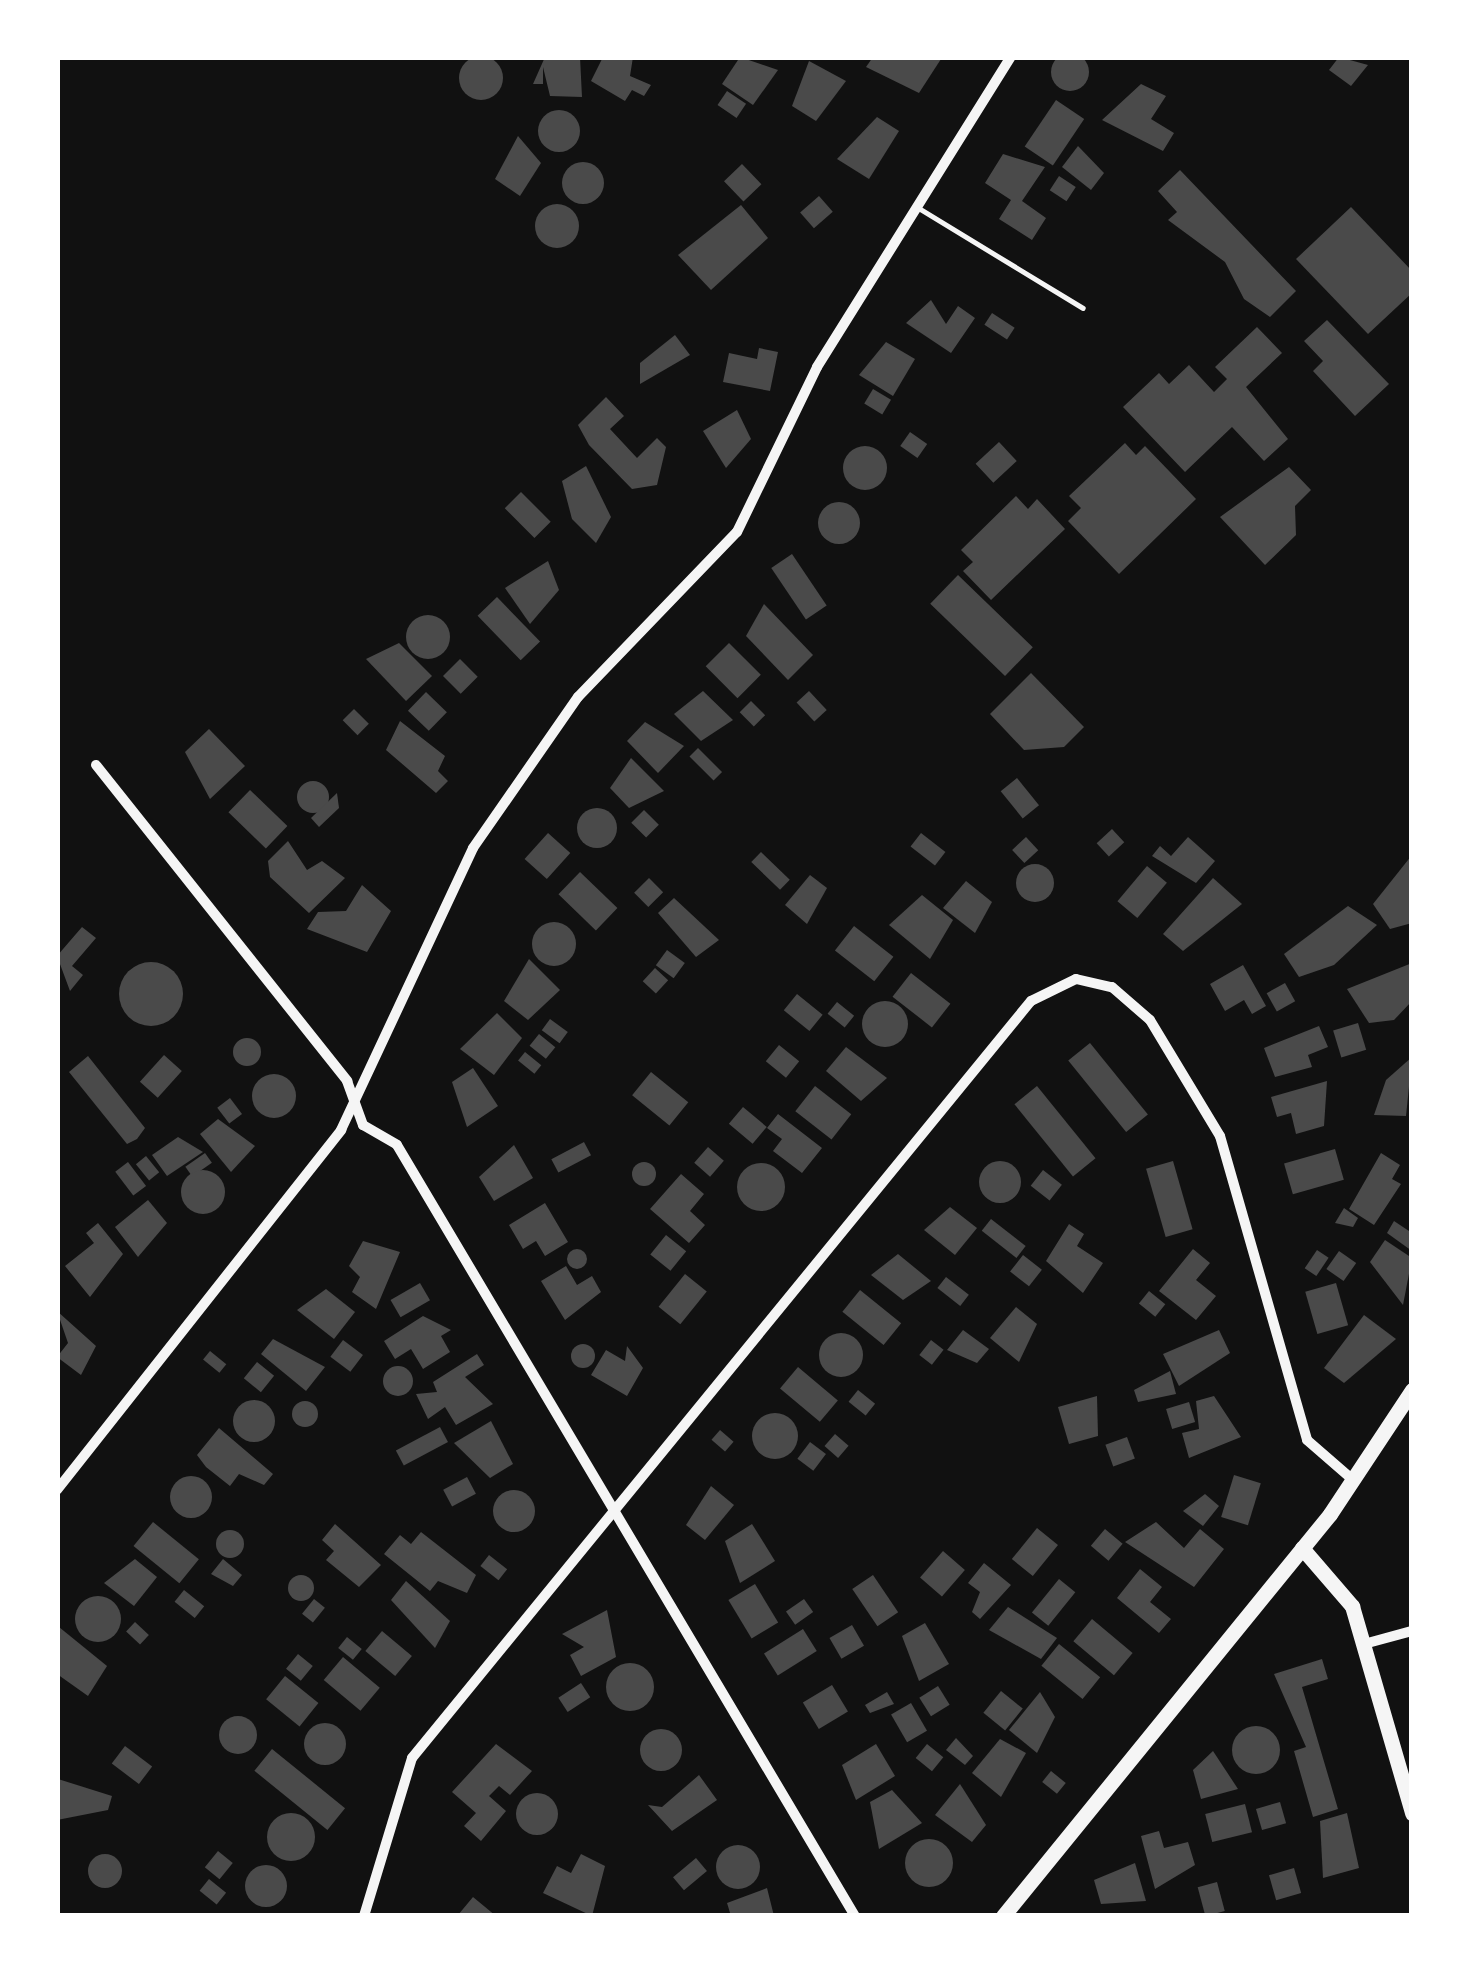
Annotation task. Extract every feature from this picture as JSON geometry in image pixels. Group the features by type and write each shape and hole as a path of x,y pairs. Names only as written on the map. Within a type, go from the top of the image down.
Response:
{"main road":[{"path":"1003,1916 1302,1548 1412,1390"},
{"path":"1302,1548 1341,1586 1364,1644 1412,1813"}],"street":[{"path":"57,1490 354,1105 473,848 578,697 737,532 817,367 1011,57"},
{"path":"97,765 346,1081 363,1125 398,1145 855,1916"},
{"path":"364,1916 412,1758 1030,1001 1076,979 1112,987 1150,1020 1220,1136 1307,1440 1353,1480"},
{"path":"1364,1644 1412,1631"}],"lane":[{"path":"917,207 1083,308"}],"building":[{"path":"1070,53 1083,59 1089,72 1083,85 1070,91 1057,85 1051,72 1057,59"},
{"path":"481,56 496,63 503,78 496,93 481,100 466,93 459,78 466,63"},
{"path":"545,57 580,57 582,97 550,96 543,67 543,84 533,84"},
{"path":"603,57 633,57 630,76 651,85 644,96 632,90 625,101 591,81"},
{"path":"740,57 778,70 753,105 722,84"},
{"path":"873,57 941,59 919,93 866,67"},
{"path":"1339,57 1368,65 1351,86 1329,70"},
{"path":"809,61 846,81 816,121 792,106"},
{"path":"1141,84 1166,96 1151,119 1174,133 1163,151 1102,120"},
{"path":"727,91 746,104 737,118 717,105"},
{"path":"1056,100 1084,119 1053,165 1025,146"},
{"path":"559,110 574,116 580,131 574,146 559,152 544,146 538,131 544,116"},
{"path":"877,117 899,131 869,179 837,159"},
{"path":"518,136 541,163 520,196 495,179"},
{"path":"1078,146 1104,173 1091,190 1062,167"},
{"path":"1003,154 1045,167 1022,201 1046,218 1032,240 999,219 1011,200 985,183"},
{"path":"583,162 598,168 604,183 598,198 583,204 568,198 562,183 568,168"},
{"path":"742,164 761,184 743,202 724,181"},
{"path":"1180,170 1296,291 1270,317 1244,299 1225,262 1168,220 1177,212 1158,191"},
{"path":"1059,176 1076,187 1067,201 1050,190"},
{"path":"819,196 833,212 814,228 800,212"},
{"path":"557,204 573,210 579,226 573,242 557,248 541,242 535,226 541,210"},
{"path":"741,205 768,238 711,290 678,255"},
{"path":"1351,207 1412,271 1412,293 1368,334 1296,259"},
{"path":"931,300 946,324 958,306 975,318 951,353 906,323"},
{"path":"992,313 1015,328 1007,339 984,325"},
{"path":"1327,320 1389,384 1355,416 1313,371 1323,361 1304,341"},
{"path":"1257,327 1282,353 1246,387 1288,439 1264,461 1232,427 1185,472 1123,407 1159,373 1169,384 1189,365 1214,392 1227,379 1215,367"},
{"path":"675,335 690,355 640,384 640,363"},
{"path":"886,342 915,359 893,396 859,375"},
{"path":"759,348 778,352 770,391 723,382 729,353 757,359"},
{"path":"873,389 891,400 882,414 864,404"},
{"path":"606,397 624,416 610,429 637,458 657,438 666,447 657,485 632,489 589,445 578,425"},
{"path":"737,410 751,439 726,468 703,431"},
{"path":"910,432 927,444 917,458 900,446"},
{"path":"999,442 1017,461 993,483 976,464"},
{"path":"1125,443 1136,455 1145,446 1196,499 1119,574 1068,521 1081,508 1069,496"},
{"path":"865,446 881,452 887,468 881,484 865,490 849,484 843,468 849,452"},
{"path":"586,466 611,517 596,543 572,519 562,481"},
{"path":"1289,467 1311,490 1295,506 1296,535 1265,565 1220,517"},
{"path":"521,492 551,522 534,538 505,508"},
{"path":"1016,496 1028,509 1037,499 1065,529 991,600 963,571 973,562 961,550"},
{"path":"839,502 854,508 860,523 854,538 839,544 824,538 818,523 824,508"},
{"path":"792,554 827,605 806,619 771,568"},
{"path":"548,561 559,590 530,624 505,588"},
{"path":"958,575 1033,647 1005,676 930,604"},
{"path":"497,597 540,642 521,660 478,616"},
{"path":"764,604 813,655 788,680 746,636"},
{"path":"428,615 443,622 450,637 443,652 428,659 413,652 406,637 413,622"},
{"path":"399,643 432,676 406,701 366,659"},
{"path":"729,643 761,675 737,698 706,666"},
{"path":"460,659 478,677 461,694 443,676"},
{"path":"1031,673 1084,727 1064,747 1024,750 990,714"},
{"path":"703,691 733,720 701,741 674,714"},
{"path":"809,691 827,710 814,722 797,703"},
{"path":"426,692 447,712 429,731 408,711"},
{"path":"751,701 765,715 754,726 740,712"},
{"path":"354,709 369,724 358,735 343,720"},
{"path":"400,721 445,756 438,771 448,781 436,793 386,750"},
{"path":"645,722 684,746 658,773 627,741"},
{"path":"209,729 245,766 210,799 185,752"},
{"path":"698,748 722,772 714,781 690,756"},
{"path":"631,758 664,791 629,808 610,788"},
{"path":"1017,778 1039,805 1023,818 1001,791"},
{"path":"313,781 325,785 329,797 325,809 313,813 301,809 297,797 301,785"},
{"path":"250,790 287,826 266,848 228,812"},
{"path":"337,793 339,808 319,827 311,818"},
{"path":"597,808 611,814 617,828 611,842 597,848 583,842 577,828 583,814"},
{"path":"644,810 659,825 646,838 631,823"},
{"path":"1112,829 1124,842 1109,856 1097,843"},
{"path":"548,833 570,853 547,879 525,859"},
{"path":"921,833 945,852 935,865 911,846"},
{"path":"1026,837 1038,850 1024,863 1012,850"},
{"path":"1188,837 1215,861 1196,883 1152,856 1160,846 1171,856"},
{"path":"288,841 307,870 322,861 345,878 309,913 270,877 268,861"},
{"path":"761,852 790,880 780,890 751,862"},
{"path":"1412,855 1412,923 1390,929 1373,904"},
{"path":"1035,864 1048,870 1054,883 1048,896 1035,902 1022,896 1016,883 1022,870"},
{"path":"1147,866 1167,883 1137,918 1117,901"},
{"path":"580,872 617,908 596,930 558,894"},
{"path":"810,875 827,888 807,924 785,905"},
{"path":"649,878 663,892 648,907 634,893"},
{"path":"1213,878 1242,904 1183,951 1163,934"},
{"path":"966,881 992,902 975,933 943,908"},
{"path":"362,885 391,911 367,952 307,929 318,912 346,911"},
{"path":"922,895 953,920 930,959 889,925"},
{"path":"674,898 719,940 696,957 658,913"},
{"path":"1348,906 1377,925 1334,965 1299,977 1284,954"},
{"path":"554,922 570,928 576,944 570,960 554,966 538,960 532,944 538,928"},
{"path":"854,926 893,957 874,981 835,950"},
{"path":"82,927 96,938 72,966 83,975 70,991 57,956"},
{"path":"667,950 685,963 674,978 656,965"},
{"path":"529,959 560,990 528,1020 504,1001"},
{"path":"151,962 174,971 183,994 174,1017 151,1026 128,1017 119,994 128,971"},
{"path":"1412,963 1412,1001 1394,1020 1369,1023 1347,989"},
{"path":"1243,965 1266,1006 1252,1014 1244,1000 1225,1011 1210,984"},
{"path":"655,968 668,980 656,993 643,981"},
{"path":"911,973 950,1004 932,1027 893,997"},
{"path":"1285,983 1295,1001 1277,1012 1267,993"},
{"path":"797,994 823,1015 809,1031 784,1010"},
{"path":"885,1001 901,1008 908,1024 901,1040 885,1047 869,1040 862,1024 869,1008"},
{"path":"837,1002 854,1016 845,1028 828,1014"},
{"path":"497,1013 522,1038 494,1075 460,1049"},
{"path":"550,1019 568,1032 560,1043 542,1030"},
{"path":"1358,1023 1366,1050 1341,1057 1333,1031"},
{"path":"1319,1026 1328,1047 1308,1055 1312,1067 1275,1077 1264,1048"},
{"path":"539,1034 555,1047 546,1059 530,1046"},
{"path":"247,1038 257,1042 261,1052 257,1062 247,1066 237,1062 233,1052 237,1042"},
{"path":"1090,1043 1148,1114 1126,1132 1068,1061"},
{"path":"779,1045 799,1061 786,1078 766,1061"},
{"path":"846,1047 887,1078 861,1101 826,1071"},
{"path":"525,1052 541,1065 534,1074 518,1061"},
{"path":"164,1055 182,1071 158,1098 140,1082"},
{"path":"88,1056 145,1128 137,1139 127,1144 69,1072"},
{"path":"1412,1057 1406,1116 1374,1115 1386,1080"},
{"path":"473,1068 498,1106 467,1127 452,1082"},
{"path":"651,1072 688,1102 669,1126 632,1095"},
{"path":"274,1074 290,1080 296,1096 290,1112 274,1118 258,1112 252,1096 258,1080"},
{"path":"1327,1081 1324,1126 1296,1134 1291,1113 1277,1117 1271,1097"},
{"path":"815,1086 851,1114 832,1140 795,1111"},
{"path":"1037,1086 1096,1158 1073,1177 1014,1104"},
{"path":"230,1098 242,1114 229,1124 217,1108"},
{"path":"743,1107 767,1127 753,1144 729,1124"},
{"path":"778,1114 822,1148 802,1173 773,1151 782,1139 767,1128"},
{"path":"218,1119 255,1146 231,1172 200,1134"},
{"path":"178,1137 203,1152 167,1176 152,1155"},
{"path":"584,1142 591,1155 558,1173 551,1159"},
{"path":"514,1145 533,1178 494,1201 479,1177"},
{"path":"708,1147 724,1161 710,1177 694,1163"},
{"path":"1335,1149 1344,1180 1293,1194 1284,1164"},
{"path":"205,1153 212,1163 192,1177 185,1167"},
{"path":"1381,1153 1400,1165 1392,1179 1401,1184 1374,1225 1349,1209"},
{"path":"146,1156 159,1172 149,1181 136,1164"},
{"path":"1000,1161 1015,1167 1021,1182 1015,1197 1000,1203 985,1197 979,1182 985,1167"},
{"path":"1173,1161 1193,1229 1166,1237 1146,1169"},
{"path":"128,1162 146,1186 133,1196 115,1172"},
{"path":"644,1162 653,1165 653,1183 644,1186 635,1183 632,1174 635,1165"},
{"path":"761,1163 778,1170 785,1187 778,1204 761,1211 744,1204 737,1187 744,1170"},
{"path":"203,1170 219,1176 225,1192 219,1208 203,1214 187,1208 181,1192 187,1176"},
{"path":"1043,1170 1062,1185 1050,1201 1031,1186"},
{"path":"681,1174 704,1194 690,1211 705,1225 689,1243 650,1209"},
{"path":"148,1200 167,1223 138,1257 115,1227"},
{"path":"545,1203 568,1242 545,1256 536,1241 523,1249 509,1225"},
{"path":"950,1207 977,1228 955,1255 924,1230"},
{"path":"1344,1208 1358,1218 1353,1227 1335,1223"},
{"path":"991,1219 1026,1246 1016,1258 982,1231"},
{"path":"1394,1221 1412,1233 1412,1251 1387,1233"},
{"path":"98,1223 123,1254 90,1297 65,1266 94,1243 86,1233"},
{"path":"1069,1224 1084,1234 1077,1246 1103,1263 1083,1293 1046,1261"},
{"path":"666,1235 686,1251 670,1271 650,1254"},
{"path":"1385,1240 1412,1258 1403,1305 1370,1262"},
{"path":"363,1241 400,1252 376,1309 352,1292 360,1277 349,1266"},
{"path":"577,1249 587,1259 577,1269 567,1259"},
{"path":"1193,1249 1210,1263 1196,1280 1216,1296 1196,1320 1159,1291"},
{"path":"1317,1250 1329,1258 1316,1276 1305,1268"},
{"path":"1339,1251 1356,1263 1344,1281 1326,1269"},
{"path":"898,1254 931,1281 903,1300 871,1275"},
{"path":"1023,1255 1042,1270 1029,1286 1010,1272"},
{"path":"566,1266 577,1285 592,1276 601,1292 565,1320 541,1281"},
{"path":"685,1274 707,1292 680,1324 659,1307"},
{"path":"946,1277 969,1295 960,1306 937,1288"},
{"path":"420,1283 430,1300 401,1317 391,1300"},
{"path":"1336,1283 1348,1325 1317,1334 1305,1292"},
{"path":"326,1289 355,1312 334,1339 297,1310"},
{"path":"860,1290 901,1323 884,1345 842,1312"},
{"path":"1149,1291 1165,1304 1155,1317 1139,1303"},
{"path":"1016,1307 1037,1324 1019,1362 990,1338"},
{"path":"57,1311 96,1346 81,1375 57,1357 68,1343"},
{"path":"1364,1315 1396,1339 1344,1383 1324,1368"},
{"path":"423,1316 451,1330 441,1336 450,1352 423,1369 411,1349 395,1359 384,1341"},
{"path":"963,1330 989,1349 977,1363 947,1350"},
{"path":"1219,1330 1230,1353 1179,1386 1163,1354"},
{"path":"841,1333 857,1339 863,1355 857,1371 841,1377 825,1371 819,1355 825,1339"},
{"path":"273,1339 325,1367 306,1391 261,1354"},
{"path":"343,1340 363,1355 350,1372 330,1357"},
{"path":"931,1340 944,1350 932,1365 919,1355"},
{"path":"583,1344 595,1356 583,1368 571,1356"},
{"path":"627,1346 643,1368 627,1396 591,1375 606,1350 625,1361"},
{"path":"210,1351 226,1364 219,1373 203,1360"},
{"path":"477,1354 484,1365 465,1377 493,1404 456,1425 445,1407 428,1419 416,1394 437,1392 433,1382"},
{"path":"257,1362 274,1376 261,1392 244,1378"},
{"path":"398,1366 409,1370 413,1381 409,1392 398,1396 387,1392 383,1381 387,1370"},
{"path":"798,1367 838,1400 820,1422 780,1388"},
{"path":"1170,1371 1176,1394 1138,1402 1134,1390"},
{"path":"858,1390 875,1404 866,1416 849,1402"},
{"path":"1097,1396 1098,1436 1069,1444 1058,1407"},
{"path":"1214,1396 1241,1437 1189,1458 1182,1433 1199,1429 1196,1401"},
{"path":"254,1400 269,1406 275,1421 269,1436 254,1442 239,1436 233,1421 239,1406"},
{"path":"305,1401 318,1414 305,1427 292,1414"},
{"path":"1189,1402 1195,1422 1172,1429 1166,1409"},
{"path":"775,1413 792,1419 798,1436 792,1453 775,1459 758,1453 752,1436 758,1419"},
{"path":"491,1421 513,1464 490,1478 454,1443"},
{"path":"440,1427 448,1442 404,1465 396,1450"},
{"path":"219,1428 273,1474 264,1485 239,1474 230,1486 206,1467 197,1455"},
{"path":"720,1430 734,1442 725,1452 711,1440"},
{"path":"835,1434 849,1446 838,1458 825,1446"},
{"path":"1127,1437 1135,1459 1113,1466 1105,1445"},
{"path":"810,1442 826,1454 813,1471 797,1459"},
{"path":"1234,1475 1261,1483 1248,1525 1221,1517"},
{"path":"191,1476 206,1482 212,1497 206,1512 191,1518 176,1512 170,1497 176,1482"},
{"path":"467,1477 476,1494 452,1506 443,1490"},
{"path":"711,1486 734,1505 705,1540 686,1525"},
{"path":"514,1490 529,1496 535,1511 529,1526 514,1532 499,1526 493,1511 499,1496"},
{"path":"1205,1494 1219,1506 1203,1526 1183,1511"},
{"path":"153,1522 199,1559 179,1583 133,1546"},
{"path":"1156,1522 1184,1548 1200,1529 1224,1549 1194,1587 1125,1542"},
{"path":"335,1524 381,1565 359,1587 326,1560 334,1551 322,1540"},
{"path":"752,1524 775,1561 740,1583 725,1541"},
{"path":"1037,1528 1058,1545 1033,1576 1012,1559"},
{"path":"1105,1529 1123,1544 1108,1561 1091,1546"},
{"path":"230,1530 240,1534 244,1544 240,1554 230,1558 220,1554 216,1544 220,1534"},
{"path":"421,1532 476,1575 467,1593 438,1581 430,1591 384,1554 400,1535 411,1544"},
{"path":"943,1551 965,1570 942,1596 920,1577"},
{"path":"489,1555 507,1569 499,1580 480,1566"},
{"path":"135,1559 157,1577 134,1606 104,1583"},
{"path":"223,1559 242,1575 233,1586 211,1574"},
{"path":"984,1563 1011,1585 980,1619 972,1612 980,1592 968,1583"},
{"path":"1140,1569 1162,1587 1150,1602 1171,1619 1159,1633 1117,1598"},
{"path":"301,1575 314,1588 301,1601 288,1588"},
{"path":"873,1575 898,1612 877,1626 852,1589"},
{"path":"1059,1579 1075,1592 1048,1626 1032,1612"},
{"path":"406,1581 450,1621 435,1648 391,1600"},
{"path":"755,1584 778,1623 752,1639 728,1600"},
{"path":"184,1590 204,1606 195,1618 175,1602"},
{"path":"98,1596 114,1603 121,1619 114,1635 98,1642 82,1635 75,1619 82,1603"},
{"path":"314,1599 325,1608 313,1623 302,1614"},
{"path":"804,1599 813,1612 795,1625 786,1612"},
{"path":"1008,1607 1057,1638 1041,1659 989,1630"},
{"path":"607,1610 616,1657 581,1676 570,1655 584,1647 562,1634"},
{"path":"1092,1619 1133,1653 1114,1675 1073,1641"},
{"path":"135,1622 149,1635 140,1644 126,1632"},
{"path":"925,1623 949,1664 919,1681 902,1636"},
{"path":"852,1625 864,1646 841,1659 829,1638"},
{"path":"59,1627 107,1666 88,1696 57,1674"},
{"path":"803,1629 817,1651 778,1675 764,1653"},
{"path":"382,1631 412,1656 395,1676 365,1651"},
{"path":"347,1637 362,1649 353,1660 338,1648"},
{"path":"1059,1644 1100,1677 1083,1699 1041,1666"},
{"path":"298,1654 313,1666 301,1681 286,1669"},
{"path":"343,1657 380,1688 360,1711 324,1680"},
{"path":"1322,1659 1328,1679 1302,1687 1338,1809 1313,1817 1294,1751 1306,1747 1274,1674"},
{"path":"630,1663 647,1670 654,1687 647,1704 630,1711 613,1704 606,1687 613,1670"},
{"path":"285,1676 318,1703 300,1726 266,1699"},
{"path":"581,1683 590,1697 568,1712 558,1698"},
{"path":"832,1685 848,1712 819,1729 803,1703"},
{"path":"938,1686 950,1705 931,1716 919,1698"},
{"path":"1001,1691 1023,1709 1005,1730 983,1713"},
{"path":"887,1692 894,1704 870,1713 865,1705"},
{"path":"1040,1692 1055,1717 1037,1753 1009,1730"},
{"path":"911,1703 927,1731 907,1742 891,1714"},
{"path":"238,1716 252,1721 257,1735 252,1749 238,1754 224,1749 219,1735 224,1721"},
{"path":"325,1723 340,1729 346,1744 340,1759 325,1765 310,1759 304,1744 310,1729"},
{"path":"1256,1726 1273,1733 1280,1750 1273,1767 1256,1774 1239,1767 1232,1750 1239,1733"},
{"path":"661,1729 676,1735 682,1750 676,1765 661,1771 646,1765 640,1750 646,1735"},
{"path":"956,1738 973,1756 965,1765 946,1750"},
{"path":"1000,1739 1026,1753 1001,1797 972,1773"},
{"path":"496,1744 532,1771 510,1795 499,1786 489,1796 506,1811 481,1841 464,1826 476,1813 452,1792"},
{"path":"876,1744 895,1776 856,1800 842,1765"},
{"path":"927,1744 943,1757 932,1771 916,1758"},
{"path":"125,1746 152,1766 139,1784 112,1764"},
{"path":"272,1749 345,1808 327,1830 254,1771"},
{"path":"1213,1751 1238,1789 1201,1799 1193,1770"},
{"path":"1051,1771 1066,1783 1057,1794 1042,1782"},
{"path":"699,1775 717,1800 672,1831 648,1805 662,1807"},
{"path":"58,1779 112,1796 108,1810 57,1820"},
{"path":"960,1784 986,1825 972,1842 935,1815"},
{"path":"892,1790 922,1823 879,1849 870,1802"},
{"path":"537,1793 552,1799 558,1814 552,1829 537,1835 522,1829 516,1814 522,1799"},
{"path":"1280,1802 1286,1823 1262,1830 1256,1809"},
{"path":"1245,1804 1252,1832 1212,1842 1205,1814"},
{"path":"291,1813 308,1820 315,1837 308,1854 291,1861 274,1854 267,1837 274,1820"},
{"path":"1347,1813 1359,1868 1323,1878 1320,1821"},
{"path":"1159,1831 1164,1848 1188,1842 1195,1865 1155,1889 1141,1836"},
{"path":"929,1839 946,1846 953,1863 946,1880 929,1887 912,1880 905,1863 912,1846"},
{"path":"738,1845 754,1851 760,1867 754,1883 738,1889 722,1883 716,1867 722,1851"},
{"path":"218,1851 233,1863 220,1879 205,1867"},
{"path":"105,1854 117,1859 122,1871 117,1883 105,1888 93,1883 88,1871 93,1859"},
{"path":"581,1854 605,1866 592,1916 543,1893 557,1866 571,1873"},
{"path":"696,1858 707,1871 684,1890 673,1877"},
{"path":"1135,1863 1146,1901 1101,1904 1094,1880"},
{"path":"266,1865 281,1871 287,1886 281,1901 266,1907 251,1901 245,1886 251,1871"},
{"path":"1294,1868 1301,1893 1276,1900 1269,1875"},
{"path":"209,1879 226,1893 217,1905 200,1891"},
{"path":"1217,1882 1225,1911 1205,1916 1198,1887"},
{"path":"767,1888 774,1916 731,1916 727,1903"},
{"path":"473,1897 496,1916 447,1916 458,1915"}]}
